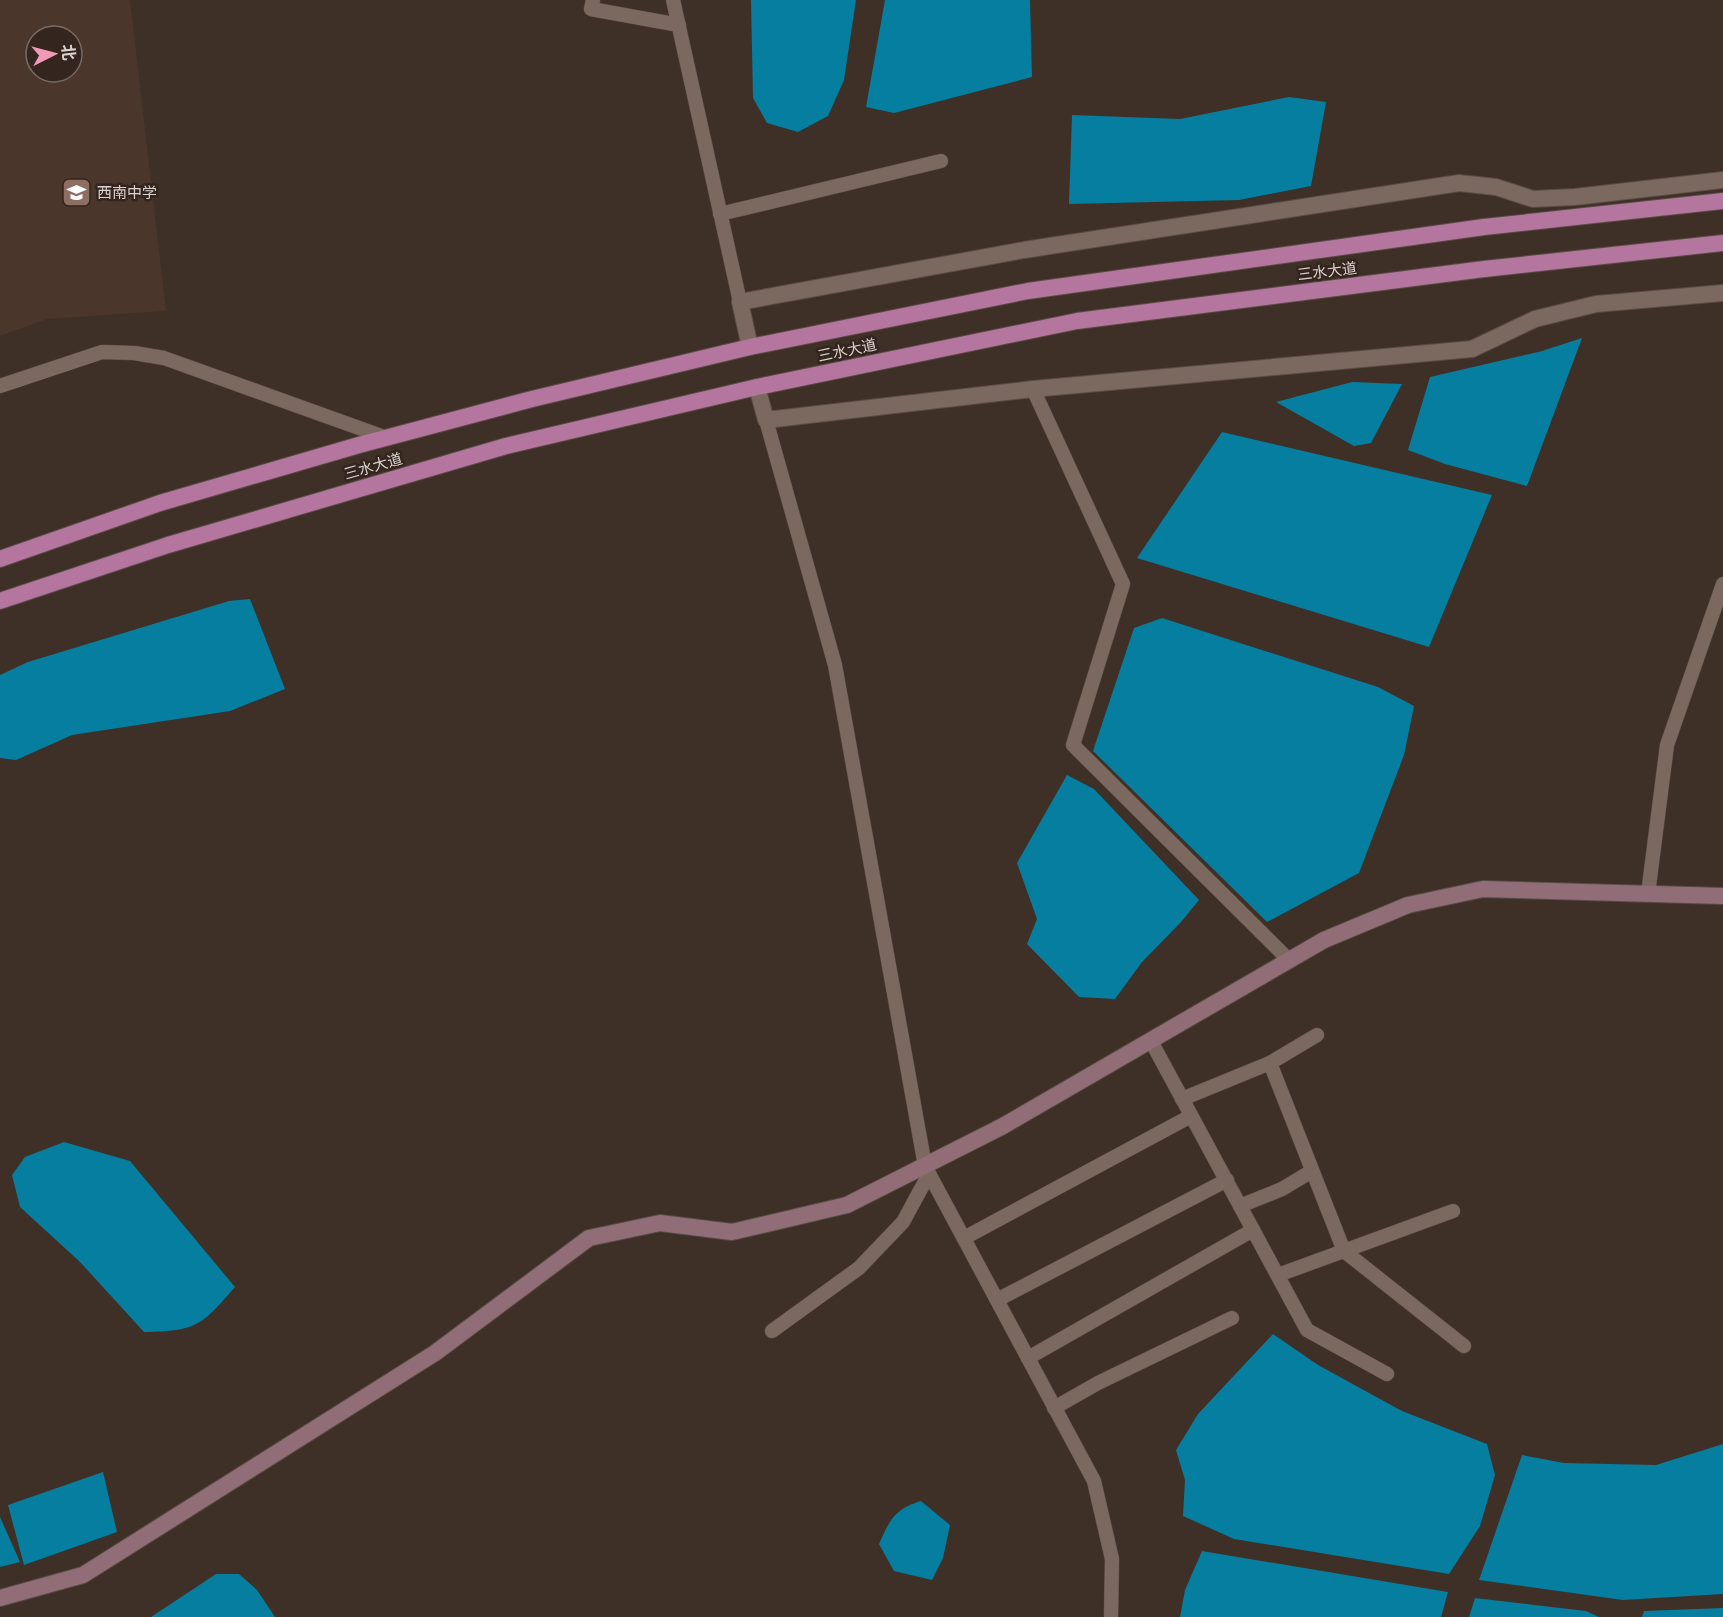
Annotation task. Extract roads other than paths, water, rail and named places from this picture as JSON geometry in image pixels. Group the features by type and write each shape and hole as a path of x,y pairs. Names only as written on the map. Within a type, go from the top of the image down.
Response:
{"highway":[{"name":"三水大道","path":"0,559 160,503 387,438 532,399 750,347 1028,291 1484,227 1723,201"},
{"name":"三水大道","path":"0,601 168,545 506,446 757,387 1077,321 1484,269 1723,243"}],"main road":[{"path":"0,1598 83,1575 435,1353 589,1238 660,1223 732,1232 848,1205 927,1170 1324,940 1408,905 1483,889 1723,896"}],"street":[{"path":"593,0 591,9 679,25"},
{"path":"674,0 750,347"},
{"path":"720,214 941,161"},
{"path":"740,302 1024,250 1459,183 1496,187 1533,199 1575,197 1723,180"},
{"path":"766,420 1033,389 1472,349 1535,319 1596,304 1723,293"},
{"path":"0,386 102,352 134,353 164,358 387,438"},
{"path":"757,387 835,665 927,1170 1094,1481 1112,1559 1111,1617"},
{"path":"1033,389 1123,584 1072,745 1289,960"},
{"path":"1648,894 1667,745 1723,584"},
{"path":"1182,1099 1270,1063 1317,1035"},
{"path":"1151,1041 1307,1330 1387,1374"},
{"path":"1270,1063 1344,1251 1464,1346"},
{"path":"964,1238 1191,1116"},
{"path":"772,1331 859,1268 903,1222 927,1170"},
{"path":"1240,1206 1282,1189 1312,1171"},
{"path":"997,1300 1227,1180"},
{"path":"1278,1275 1453,1211"},
{"path":"1028,1358 1253,1230"},
{"path":"1054,1408 1098,1383 1232,1318"}],"water":[{"path":"751,0 856,0 844,80 828,116 798,132 767,123 753,98"},
{"path":"885,0 1030,0 1032,77 894,113 866,107"},
{"path":"1289,97 1326,102 1311,186 1239,200 1069,204 1072,115 1180,119"},
{"path":"1582,338 1527,486 1445,464 1408,450 1430,377 1542,351"},
{"path":"1352,382 1402,384 1371,443 1354,446 1276,402"},
{"path":"1222,432 1492,495 1429,647 1137,558"},
{"path":"250,599 285,689 230,711 72,735 16,760 0,758 0,675 28,662 229,601"},
{"path":"1162,618 1378,687 1414,706 1404,755 1359,873 1267,922 1093,751 1134,628"},
{"path":"1067,775 1094,789 1199,900 1142,962 1115,999 1079,997 1027,944 1037,919 1017,863"},
{"path":"64,1142 130,1161 235,1287 205,1318 187,1328 144,1332 80,1262 20,1207 12,1175 25,1157"},
{"path":"1273,1334 1318,1365 1402,1411 1487,1444 1495,1475 1480,1526 1449,1574 1234,1539 1183,1516 1185,1480 1176,1450 1198,1414"},
{"path":"1723,1444 1723,1594 1623,1600 1479,1580 1522,1455 1564,1463 1656,1465"},
{"path":"103,1472 117,1532 24,1565 8,1505"},
{"path":"921,1501 950,1525 943,1558 932,1580 894,1571 879,1544 894,1516"},
{"path":"0,1517 20,1562 0,1567"},
{"path":"1202,1551 1448,1592 1441,1617 1180,1617 1185,1590"},
{"path":"216,1574 239,1574 257,1590 275,1617 151,1617"},
{"path":"1475,1598 1586,1611 1599,1617 1469,1617"},
{"path":"1723,1608 1723,1617 1642,1617 1644,1611"}],"place":[{"name":"西南中学","path":"76,192"}]}
